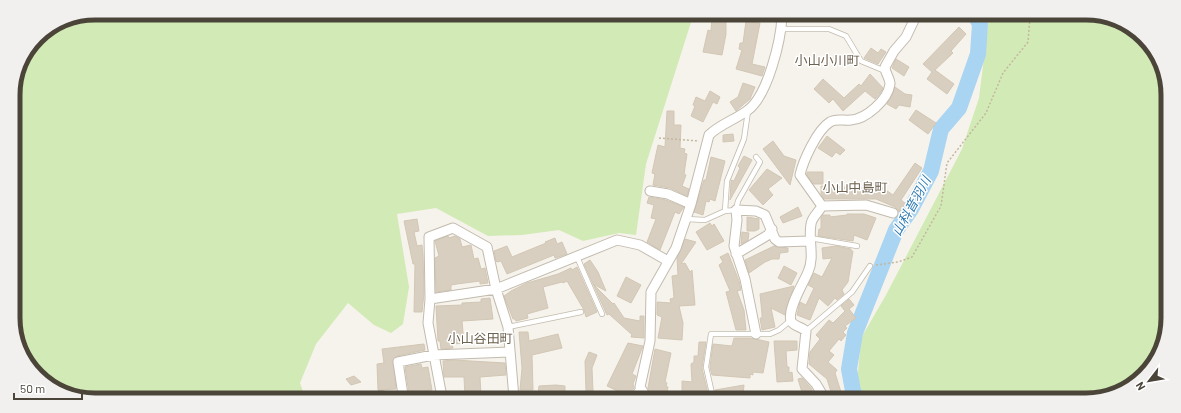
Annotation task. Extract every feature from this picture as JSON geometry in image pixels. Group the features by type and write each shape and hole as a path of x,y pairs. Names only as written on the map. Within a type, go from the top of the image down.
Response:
{"street":[{"path":"644,393 640,387 650,341 650,292 676,248 691,204 709,135 716,128 748,110 753,105 769,74 776,55 782,20"},
{"path":"822,206 800,175 807,152 830,122 840,119 851,120 858,118 869,112 886,95 890,84 885,67 894,51 906,37 914,20"},
{"path":"650,190 668,194 691,204"},
{"path":"822,206 866,205 893,213"},
{"path":"821,393 816,384 802,369 806,331 802,327 793,324 791,320 791,311 810,265 812,255 809,240 811,221 822,206"},
{"path":"756,334 745,279 734,246 737,220 736,210 756,211 765,214 775,239 779,242 809,240"},
{"path":"441,393 428,323 430,299 429,237 453,228 487,247 496,289 508,327 514,393"},
{"path":"736,254 768,235 772,229"},
{"path":"430,299 496,289 616,240 640,245 668,261"},
{"path":"402,393 398,362 433,355 510,352"}],"lane":[{"path":"781,29 829,30 846,36 861,61 885,71"},
{"path":"725,211 727,181 744,139 748,110"},
{"path":"686,219 705,220 725,211 736,210 738,201 760,162 756,157"},
{"path":"809,240 857,246"},
{"path":"577,257 602,314"},
{"path":"806,331 852,292 870,266"},
{"path":"508,327 581,312"},
{"path":"711,393 706,367 711,334 770,334 780,330 791,320"},
{"path":"635,393 640,387"}],"path":[{"path":"870,266 898,262 912,257 941,206 948,163 986,113 1003,73 1028,42 1030,20"},
{"path":"659,138 707,141"}],"green space":[{"path":"90,20 692,20 646,164 636,235 619,233 583,241 559,230 522,235 488,236 436,208 397,214 409,287 403,324 391,333 374,325 348,303 316,344 300,383 304,393 95,393 75,390 57,383 49,378 33,360 21,333 20,318 20,90 26,66 33,53 45,39 57,30 66,26 80,21"},
{"path":"989,20 1086,20 1106,23 1132,35 1148,53 1157,71 1161,90 1161,318 1158,338 1148,360 1129,361 1129,380 1115,387 1091,393 862,393 857,384 861,338 886,295 962,149 979,98"}],"building":[{"path":"712,20 726,20 726,34 722,55 703,52 708,30 711,31"},
{"path":"746,21 760,23 752,64 765,67 762,76 736,69 742,50 739,49 740,43 743,43"},
{"path":"959,27 966,34 951,51 953,53 935,70 954,84 947,94 927,79 932,72 923,64"},
{"path":"871,48 878,53 881,49 886,52 878,64 864,58"},
{"path":"896,59 909,67 904,76 892,68"},
{"path":"870,74 883,88 880,93 875,99 865,91 843,111 833,99 829,103 814,89 823,79 844,98 859,84 861,86"},
{"path":"743,83 755,87 750,99 736,111 730,102 738,97"},
{"path":"895,87 905,94 912,95 910,107 899,105 896,109 887,104"},
{"path":"710,91 720,97 717,104 713,102 703,122 691,116 695,106 693,105 696,97 705,101"},
{"path":"916,110 936,123 928,134 909,120"},
{"path":"667,111 674,111 674,125 681,125 680,148 685,149 684,153 687,154 684,174 686,175 682,186 689,189 687,196 670,188 653,185 655,174 652,173 658,145 665,147"},
{"path":"733,134 734,141 723,142 723,135"},
{"path":"827,136 845,150 840,155 836,152 832,157 818,148"},
{"path":"773,141 784,156 796,160 790,185 763,149"},
{"path":"744,156 752,160 730,200 731,180 734,181 740,168 738,166"},
{"path":"711,157 725,161 715,201 710,199 709,202 706,201 703,215 694,212 704,180 706,180"},
{"path":"915,163 922,168 901,200 906,204 899,212 895,207 876,199 824,199 821,194 821,186 863,188 880,186 893,195"},
{"path":"767,169 782,178 768,189 773,195 763,205 749,190"},
{"path":"807,172 823,172 823,184 813,184 807,175"},
{"path":"649,197 666,200 684,207 679,214 675,212 660,250 647,242 656,219 651,218 654,205 647,203"},
{"path":"798,207 802,216 783,223 780,217"},
{"path":"847,214 864,214 876,218 867,240 854,235 853,241 818,236 819,229 821,229 821,218 823,215 830,215 830,217"},
{"path":"747,217 759,219 759,229 755,231 747,231"},
{"path":"417,219 419,231 414,232 417,246 422,245 423,255 424,293 422,312 414,312 415,264 413,264 404,221"},
{"path":"710,223 712,226 714,224 724,241 707,250 696,232"},
{"path":"742,232 749,233 748,240 741,244"},
{"path":"448,236 449,238 455,236 460,239 462,247 471,245 474,259 478,258 481,269 485,268 488,283 480,284 480,281 451,285 451,290 436,292 435,258 439,256 435,241"},
{"path":"555,238 557,244 562,242 567,254 555,258 554,255 507,274 501,261 496,261 494,251 507,246 512,257"},
{"path":"685,239 696,242 681,264 685,263 690,272 692,270 695,305 679,306 683,323 682,340 658,338 662,317 657,315 657,302 671,303 670,299 674,298 672,276 678,275 677,258"},
{"path":"774,246 788,248 788,252 780,253 779,259 772,259 765,262 749,273 745,260"},
{"path":"836,246 851,249 851,251 853,251 848,282 842,290 844,294 837,300 835,298 828,306 819,298 810,320 797,315 800,302 806,305 814,288 808,285 814,273 822,277 832,258 823,259 822,248"},
{"path":"728,253 739,281 741,290 737,291 744,310 746,330 736,330 726,292 730,291 719,265 723,262 720,257"},
{"path":"590,260 598,272 606,291 593,284 584,264"},
{"path":"784,266 797,273 791,285 778,278"},
{"path":"577,267 597,312 586,317 584,310 567,281 543,287 548,308 527,314 528,318 516,321 513,319 504,296 527,283 558,274 571,268 572,270"},
{"path":"626,277 641,285 631,303 617,296"},
{"path":"593,284 613,304 614,303 624,318 640,321 640,316 644,316 644,338 631,337 632,334 609,314 607,315"},
{"path":"794,286 785,315 771,308 775,327 762,330 760,318 762,318 762,314 760,294"},
{"path":"490,298 493,319 462,321 464,343 452,344 453,348 441,349 440,341 438,341 436,306 462,305 462,303 481,302 481,299"},
{"path":"849,299 854,305 849,309 856,318 845,326 847,328 843,332 846,335 841,341 839,339 829,351 834,355 828,362 837,370 835,373 841,392 831,393 827,379 809,364 810,352 820,339 816,335 829,320 833,323 845,311 841,306"},
{"path":"519,332 528,332 529,341 558,334 562,348 532,355 533,390 520,390 522,368"},
{"path":"734,338 751,338 769,342 763,373 753,372 753,375 750,374 750,378 712,375 710,367 713,344 732,346"},
{"path":"774,341 797,341 797,350 786,351 787,367 789,367 789,373 792,372 793,381 777,382"},
{"path":"699,342 706,342 702,368 708,393 682,393 682,381 692,382 691,364 694,362 694,356 698,356"},
{"path":"628,343 643,346 632,374 636,376 633,384 634,388 630,393 622,393 607,386"},
{"path":"424,344 425,350 397,356 393,360 396,389 378,390 377,364 384,363 382,349"},
{"path":"655,349 671,353 665,382 667,383 666,386 668,387 667,393 650,393 648,388"},
{"path":"589,352 597,355 592,368 593,391 586,391 585,361"},
{"path":"454,360 505,363 506,375 480,377 481,393 465,393 464,377 444,377 443,361"},
{"path":"421,364 422,368 428,367 432,390 409,393 405,367"},
{"path":"354,376 361,382 351,385 346,379"},
{"path":"802,378 813,393 802,393 798,379"},
{"path":"744,385 743,393 716,393 715,390"},
{"path":"539,386 565,386 565,393 538,393"}],"waterway":[{"name":"山科音羽川","path":"854,393 849,369 855,333 896,230 911,209 931,171 941,129 959,108 978,54 980,24 978,20"}],"district":[{"name":"小山小川町","path":"827,60"},
{"name":"小山中島町","path":"855,187"},
{"name":"小山谷田町","path":"480,338"}]}
